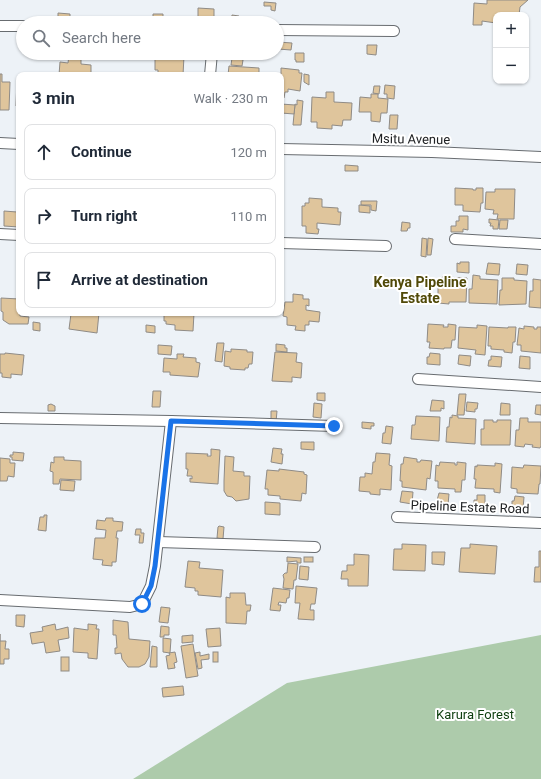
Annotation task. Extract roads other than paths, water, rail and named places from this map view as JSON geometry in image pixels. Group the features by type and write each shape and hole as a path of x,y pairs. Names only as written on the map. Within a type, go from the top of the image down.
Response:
{"street":[{"path":"0,26 16,26"},
{"path":"284,30 394,31"},
{"path":"210,72 211,60"},
{"path":"0,143 16,144"},
{"name":"Msitu Avenue","path":"284,149 432,152 541,157"},
{"path":"0,234 16,235"},
{"path":"455,239 541,244"},
{"path":"284,243 386,246"},
{"path":"418,379 541,386"},
{"path":"0,418 334,426"},
{"path":"0,600 130,607 142,604 151,586 158,542 171,421"},
{"name":"Pipeline Estate Road","path":"397,517 541,523"},
{"path":"158,542 315,547"}],"district":[{"name":"Kenya Pipeline Estate","path":"420,290"}],"park label":[{"name":"Karura Forest","path":"475,714"}]}
